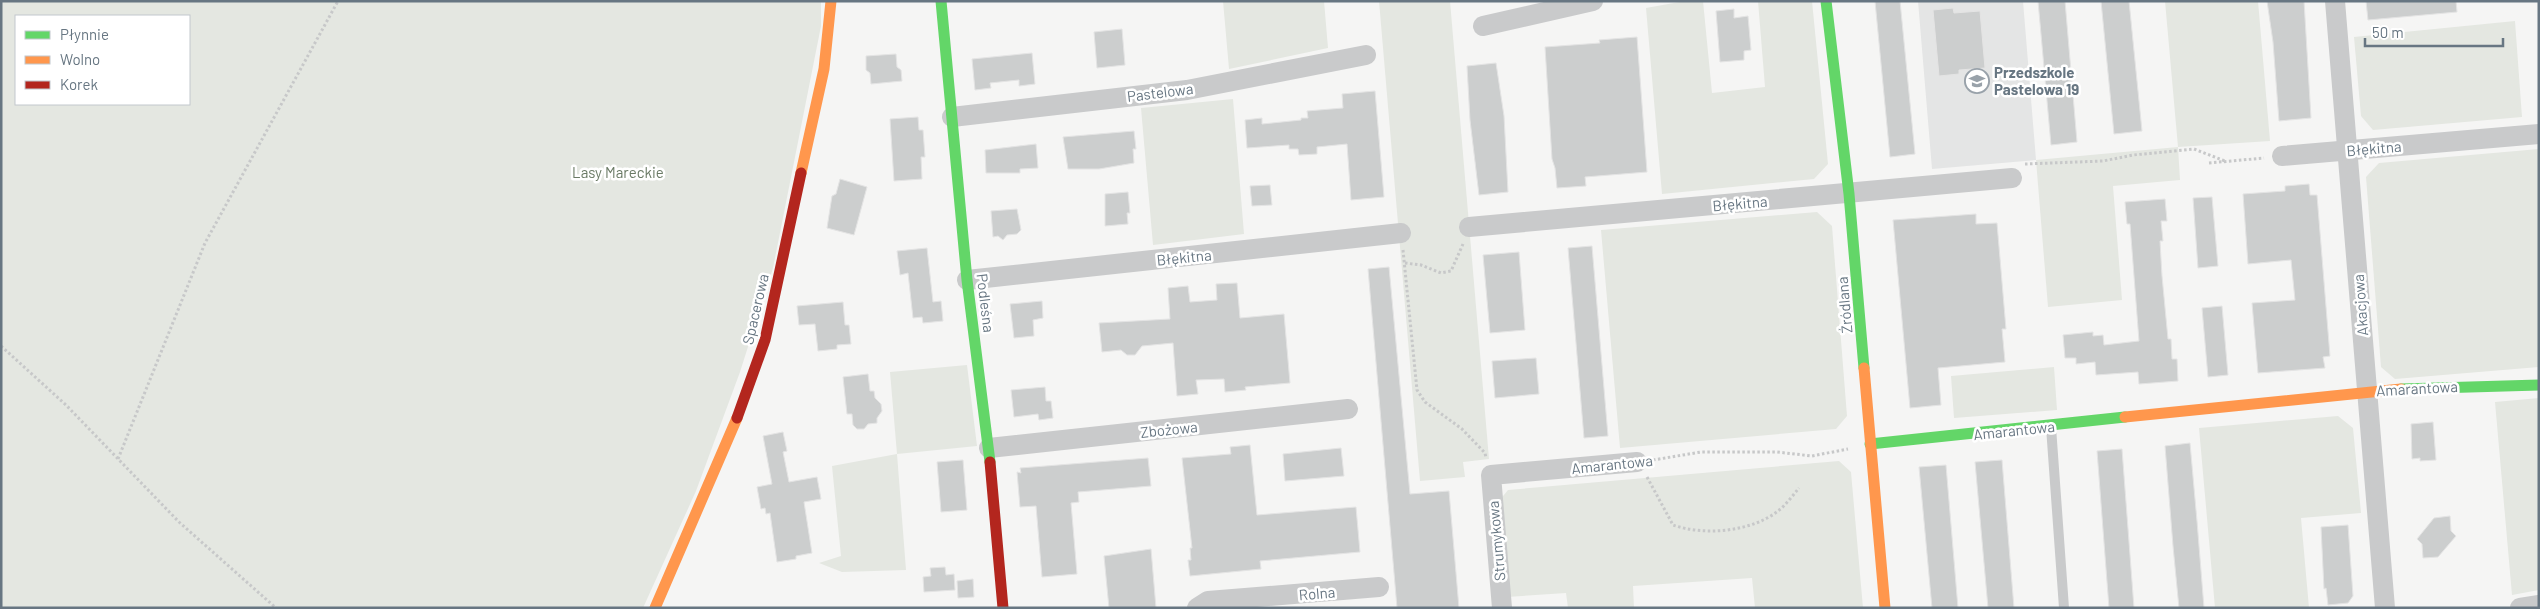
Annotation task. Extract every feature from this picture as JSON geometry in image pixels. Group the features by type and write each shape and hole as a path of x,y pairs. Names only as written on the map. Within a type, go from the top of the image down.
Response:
{"street":[{"name":"Spacerowa","path":"655,608 748,392 765,340 824,69 832,1"},
{"name":"Podleśna","path":"942,1 967,280 989,448 1003,608"},
{"path":"1483,26 1593,1"},
{"name":"Źródlana","path":"1826,1 1849,194 1885,608"},
{"name":"Akacjowa","path":"2335,1 2385,608"},
{"name":"Pastelowa","path":"952,117 1187,90 1366,55"},
{"name":"Błękitna","path":"2282,156 2539,134"},
{"name":"Błękitna","path":"1467,233 2012,178"},
{"name":"Błękitna","path":"967,280 1402,233"},
{"name":"Amarantowa","path":"1870,444 2051,427 2367,391 2457,386 2539,385"},
{"name":"Zbożowa","path":"989,448 1348,409"},
{"name":"Amarantowa","path":"1491,475 1637,462"},
{"name":"Strumykowa","path":"1491,475 1502,608"},
{"name":"Rolna","path":"1197,608 1208,601 1379,587"},
{"path":"2520,608 2539,605"}],"lane":[{"path":"2051,427 2064,608"}],"path":[{"path":"118,459 205,243 338,1"},
{"path":"2012,178 2021,164 2102,161 2133,155 2194,149 2226,161"},
{"path":"2210,163 2282,156"},
{"path":"1402,233 1417,390 1425,402 1462,429 1485,453 1491,475"},
{"path":"1404,263 1421,265 1441,274 1451,271 1467,233"},
{"path":"1,346 66,405 179,522 276,608"},
{"name":"Amarantowa","path":"1637,462 1701,452 1777,452 1812,456 1870,444"},
{"path":"1637,462 1656,491 1673,525 1687,530 1746,528 1778,511 1800,488"}],"shaded area":[{"name":"Przedszkole Pastelowa 19","path":"1918,1 2023,1 2036,160 1932,169"}],"green space":[{"name":"Lasy Mareckie","path":"1,1 821,1 821,26 773,268 740,372 696,491 643,608 1,608"},
{"path":"1223,1 1324,1 1328,48 1229,69"},
{"path":"1379,1 1450,1 1489,459 1463,462 1465,477 1420,481"},
{"path":"1685,1 1703,1 1712,93 1765,87 1758,1 1812,1 1828,164 1814,179 1662,194 1646,8"},
{"path":"2165,1 2258,1 2270,141 2178,147"},
{"path":"2515,21 2522,117 2373,130 2361,116 2354,37"},
{"path":"1233,99 1244,234 1153,245 1141,108"},
{"path":"2178,147 2180,180 2113,186 2122,300 2048,307 2036,160"},
{"path":"2539,149 2539,367 2395,379 2381,367 2366,177 2379,163"},
{"path":"1817,212 1832,226 1847,416 1836,429 1620,448 1601,230"},
{"path":"967,365 977,446 897,454 890,372"},
{"path":"2054,367 2057,410 1954,418 1951,376"},
{"path":"2539,398 2539,590 2512,595 2495,402"},
{"path":"2338,416 2353,428 2361,513 2301,518 2309,608 2215,608 2199,428"},
{"path":"897,454 906,570 842,572 819,563 841,556 832,466"},
{"path":"1839,461 1851,472 1863,608 1755,608 1752,578 1633,586 1634,608 1568,608 1566,593 1507,597 1499,501 1508,490"}],"building":[{"path":"1875,1 1900,1 1915,154 1890,157"},
{"path":"2038,1 2065,1 2077,142 2051,145"},
{"path":"2101,1 2129,1 2142,131 2114,134"},
{"path":"2267,1 2304,1 2311,118 2279,121 2273,42"},
{"path":"2366,1 2456,1 2457,12 2368,20"},
{"path":"1953,8 1954,13 1980,11 1985,68 1959,70 1959,74 1939,76 1933,10"},
{"path":"1734,9 1734,18 1748,16 1751,50 1744,51 1744,60 1720,62 1716,11"},
{"path":"1122,29 1125,65 1097,68 1094,32"},
{"path":"1637,37 1647,172 1585,177 1586,186 1557,188 1552,159 1545,47 1600,43 1599,40"},
{"path":"1032,53 1035,84 1019,86 1019,80 990,83 991,88 975,90 972,59"},
{"path":"896,54 897,67 901,70 902,81 871,84 870,73 866,70 866,56"},
{"path":"1496,63 1504,116 1508,192 1479,195 1470,120 1467,66"},
{"path":"1375,91 1384,197 1351,200 1347,144 1317,147 1317,154 1299,155 1298,149 1289,149 1289,145 1247,148 1245,120 1262,118 1262,124 1301,120 1301,118 1308,118 1307,111 1343,108 1342,94"},
{"path":"918,117 919,130 923,130 925,157 921,157 922,179 894,181 890,119"},
{"path":"1134,131 1136,149 1133,149 1134,163 1099,169 1068,169 1063,137"},
{"path":"1036,144 1038,168 1020,169 1020,173 986,173 985,150"},
{"path":"840,179 867,187 854,235 827,228 832,196 836,194"},
{"path":"2309,184 2310,195 2317,195 2330,356 2323,357 2325,368 2258,373 2252,303 2295,300 2291,260 2248,264 2243,194 2285,191 2285,186"},
{"path":"1270,185 1272,205 1252,206 1250,186"},
{"path":"1128,192 1130,213 1127,213 1128,224 1105,226 1105,194"},
{"path":"2212,197 2218,266 2198,268 2193,198"},
{"path":"2165,199 2167,221 2161,221 2163,241 2160,241 2162,276 2168,339 2171,339 2172,359 2177,359 2178,381 2139,384 2138,372 2096,375 2095,362 2076,364 2076,358 2065,358 2063,335 2093,332 2093,336 2103,335 2104,345 2139,341 2130,224 2127,224 2125,202"},
{"path":"1017,209 1021,230 1017,234 1007,235 1003,240 998,236 993,237 991,211"},
{"path":"1976,214 1976,224 1997,223 2006,329 2002,329 2005,362 1938,368 1941,405 1910,408 1893,220"},
{"path":"1592,246 1608,436 1584,438 1568,248"},
{"path":"927,248 933,302 941,301 943,321 923,323 922,317 913,318 908,273 900,275 897,251"},
{"path":"1519,252 1525,330 1490,333 1483,255"},
{"path":"1389,267 1410,494 1449,491 1459,608 1397,608 1368,269"},
{"path":"1237,283 1240,318 1284,314 1290,383 1245,387 1246,390 1225,392 1224,379 1196,380 1198,394 1177,396 1173,343 1142,346 1135,355 1127,355 1121,350 1102,352 1099,323 1170,319 1168,288 1188,286 1190,302 1217,300 1216,284"},
{"path":"1042,301 1043,318 1033,320 1034,336 1014,338 1010,304"},
{"path":"843,302 845,325 849,325 851,344 837,345 837,349 818,351 815,324 799,325 797,306"},
{"path":"2222,306 2228,375 2208,377 2202,308"},
{"path":"1536,358 1539,394 1495,398 1492,361"},
{"path":"868,374 870,391 874,391 875,398 881,404 882,411 877,418 877,423 868,424 864,429 857,429 853,425 852,414 847,414 843,377"},
{"path":"1045,387 1046,401 1051,401 1053,418 1039,420 1038,414 1014,417 1011,390"},
{"path":"2433,422 2436,460 2420,461 2420,458 2412,459 2411,424"},
{"path":"783,432 787,451 783,452 789,482 817,477 821,499 804,502 812,553 796,556 796,559 777,562 770,513 766,514 765,508 761,509 757,487 772,484 763,436"},
{"path":"2190,443 2204,608 2179,608 2173,546 2165,446"},
{"path":"1250,445 1257,515 1356,507 1360,552 1260,561 1261,569 1190,576 1188,560 1191,560 1190,548 1192,548 1182,458 1231,454 1230,447"},
{"path":"1341,448 1344,476 1285,481 1283,454"},
{"path":"2122,449 2134,608 2109,608 2097,451"},
{"path":"1148,458 1151,486 1078,492 1079,502 1071,503 1077,574 1042,577 1036,506 1020,507 1017,472 1021,473 1020,468"},
{"path":"963,460 967,510 941,512 937,462"},
{"path":"2002,460 2014,608 1988,608 1975,462"},
{"path":"1946,465 1958,608 1932,608 1919,467"},
{"path":"2450,516 2451,531 2456,536 2438,557 2423,558 2422,544 2417,539 2434,518"},
{"path":"2348,525 2353,596 2348,603 2328,605 2326,588 2324,589 2321,527"},
{"path":"1151,549 1156,608 1109,608 1104,556"},
{"path":"945,567 946,575 954,574 955,590 924,592 923,577 931,576 930,568"},
{"path":"973,579 974,597 958,598 957,581"}],"traffic: fast":[{"path":"941,1 967,280 990,462"},
{"path":"1826,1 1849,194 1864,368"},
{"path":"2401,389 2539,385"},
{"path":"1870,444 2125,417"}],"traffic: slow":[{"path":"801,173 824,69 831,1"},
{"path":"1864,368 1885,608"},
{"path":"2125,417 2401,389"},
{"path":"655,608 737,418"}],"traffic: jam":[{"path":"737,418 765,340 801,173"},
{"path":"990,462 1003,608"}],"place":[{"name":"Przedszkole Pastelowa 19","path":"1977,81"}]}
